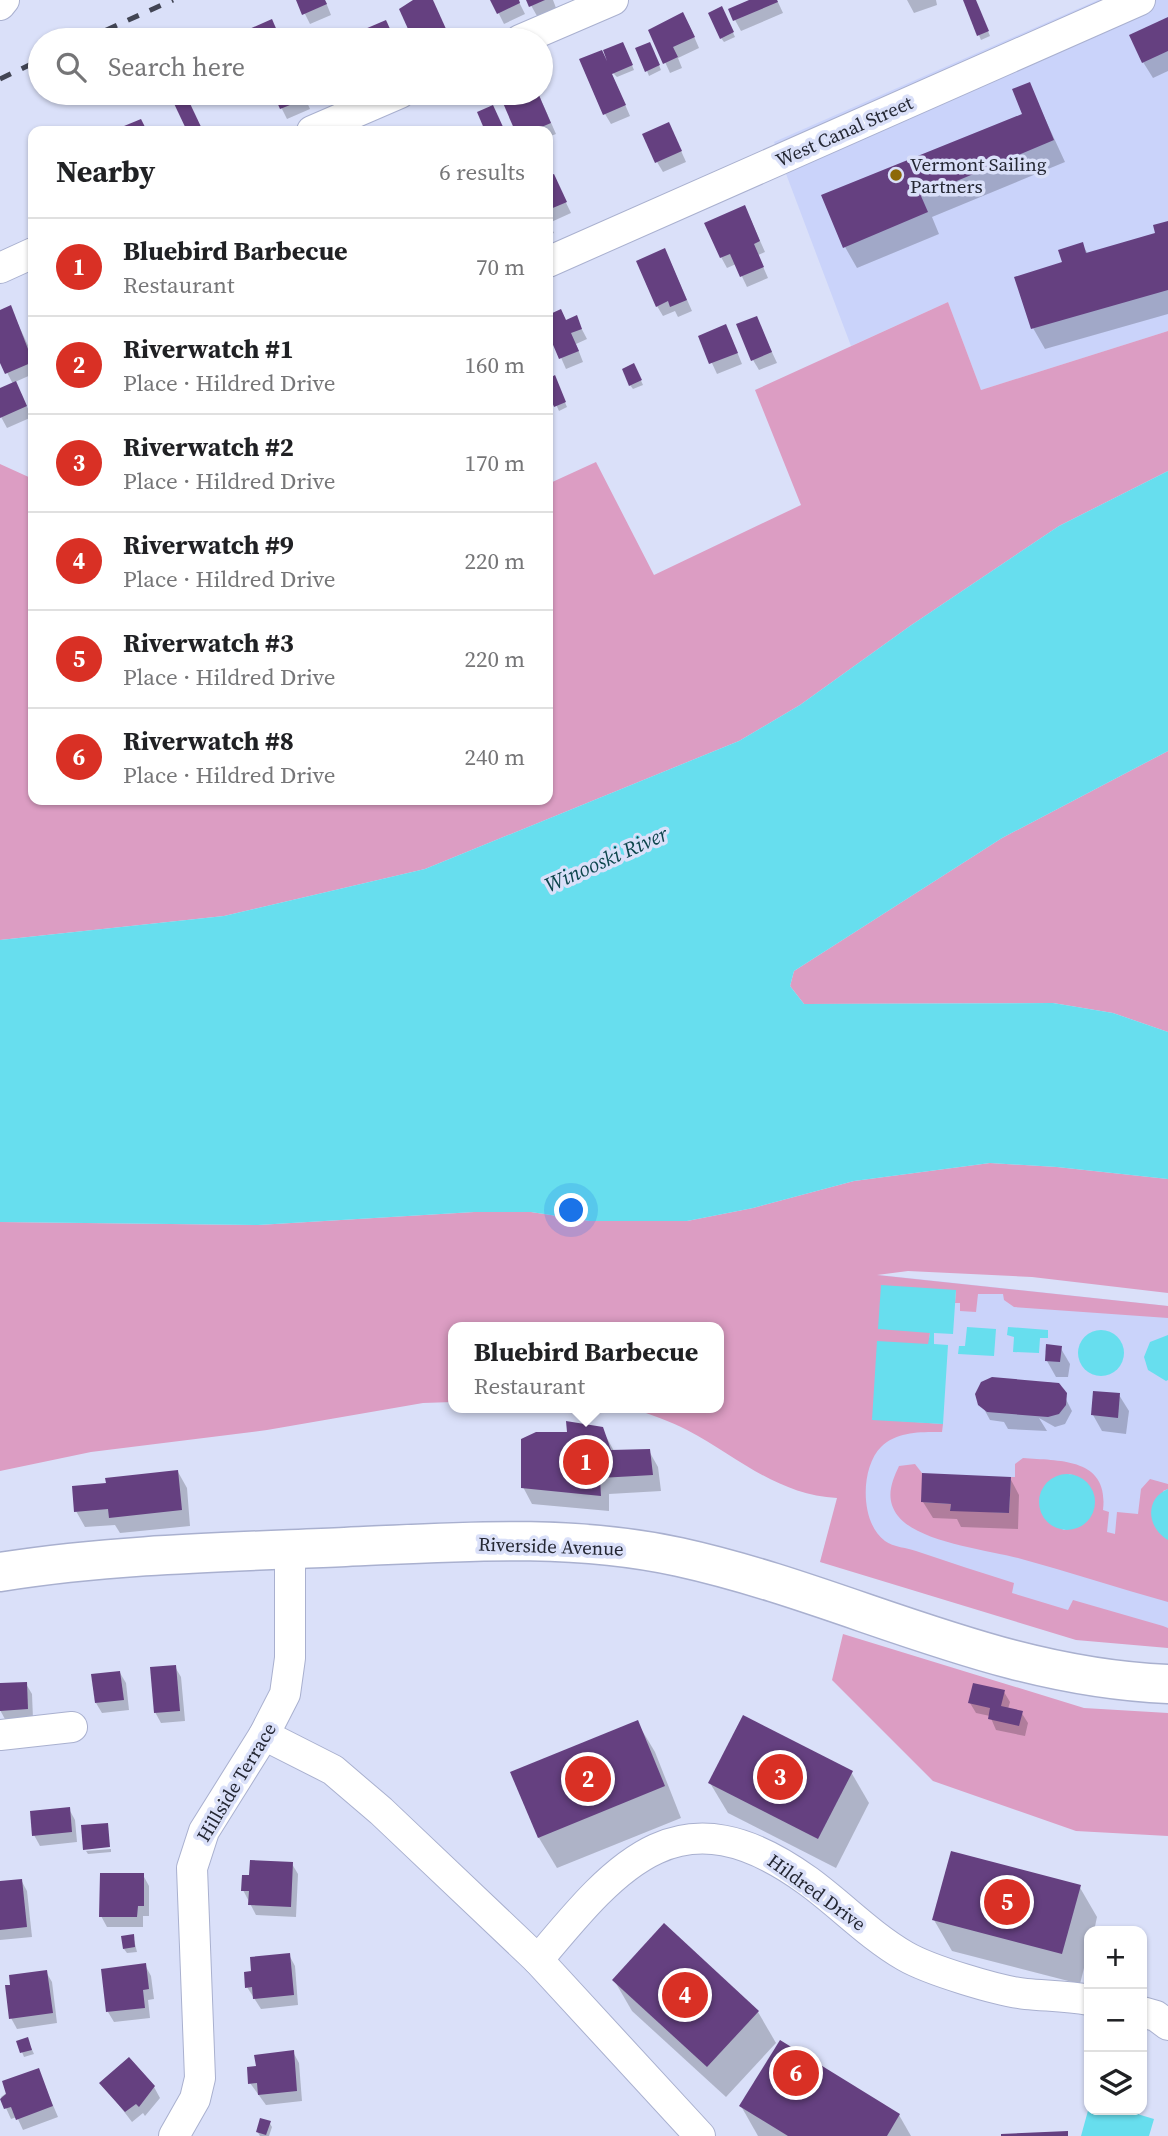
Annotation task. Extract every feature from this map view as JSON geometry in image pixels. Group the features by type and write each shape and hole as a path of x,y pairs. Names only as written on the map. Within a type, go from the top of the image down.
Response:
{"main road":[{"name":"Riverside Avenue","path":"0,1572 106,1559 290,1549 510,1542 594,1544 644,1550 735,1571 899,1627 1040,1669 1092,1678 1168,1684"}],"street":[{"path":"0,5 4,0"},
{"path":"548,28 613,0"},
{"name":"West Canal Street","path":"553,259 1140,0"},
{"path":"324,126 372,105"},
{"path":"0,268 28,255"},
{"name":"Hillside Terrace","path":"174,2136 195,2099 200,2078 190,1888 196,1847 279,1710 289,1676 290,1549"},
{"path":"0,1735 72,1727"},
{"path":"264,1735 333,1770 381,1811 538,1960 701,2136"},
{"name":"Hildred Drive","path":"538,1960 605,1882 638,1856 680,1841 730,1839 765,1853 809,1881 858,1923 906,1957 955,1975 1023,1994 1084,2000"},
{"path":"1147,2013 1168,2025"}],"shaded area":[{"path":"1098,0 1168,0 1168,331 981,390 948,302 851,346 774,142"},
{"path":"948,302 981,390 1168,331 1168,471 1059,526 910,626 800,705 739,741 425,869 224,916 0,940 0,464 28,477 28,805 553,805 553,482 596,462 654,575 801,505 755,390"},
{"path":"1168,751 1168,1032 1113,1013 1053,1003 804,1004 790,986 794,971 1002,838"},
{"path":"990,1163 1168,1179 1168,1293 1032,1277 908,1271 877,1275 1168,1306 1168,1318 1014,1307 1004,1300 1003,1294 978,1294 976,1312 960,1311 960,1303 955,1303 956,1291 878,1328 930,1332 929,1344 872,1419 943,1424 942,1432 902,1435 881,1447 869,1468 866,1495 871,1522 877,1533 888,1543 1014,1583 1012,1593 1068,1610 1073,1600 1168,1628 1168,1648 1076,1640 820,1562 837,1498 795,1490 777,1482 687,1430 646,1413 724,1413 724,1322 448,1322 448,1402 423,1403 267,1430 91,1452 0,1471 0,1222 258,1225 474,1212 531,1212 590,1221 687,1221 753,1208 854,1181"},
{"path":"871,1274 1168,1306 1168,1638 820,1562 838,1498"},
{"path":"1023,1458 1052,1460 1067,1462 1090,1471 1098,1480 1103,1493 1103,1510 1109,1512 1107,1532 1115,1534 1117,1512 1138,1514 1141,1489 1150,1479 1168,1484 1168,1489 1163,1491 1168,1540 1168,1602 1018,1558 937,1539 908,1525 894,1510 890,1497 899,1466 915,1464 922,1473 922,1502 951,1504 950,1510 1009,1513 1011,1477 1015,1477 1015,1464","holes":["1069,1474 1089,1486 1094,1499 1093,1506 1087,1521 1064,1530 1047,1521"]},
{"path":"843,1634 1084,1708 1168,1713 1168,1836 1076,1831 933,1781 832,1680"}],"water":[{"name":"Winooski River","path":"1168,471 1168,751 1002,838 794,971 790,986 804,1004 1053,1003 1113,1013 1168,1032 1168,1179 990,1163 854,1181 753,1208 687,1221 590,1221 531,1212 474,1212 258,1225 0,1222 0,940 224,916 425,869 739,741 800,705 910,626 1059,526"},
{"path":"881,1285 956,1290 953,1334 934,1333 934,1344 948,1345 943,1424 872,1420 877,1341 928,1344 930,1333 878,1329"},
{"path":"967,1327 996,1329 994,1356 958,1354 959,1346 965,1346"},
{"path":"1008,1327 1048,1330 1048,1338 1040,1338 1039,1353 1013,1352 1014,1337 1007,1335"},
{"path":"1101,1330 1117,1337 1124,1353 1117,1369 1101,1376 1085,1369 1078,1353 1085,1337"},
{"path":"1168,1335 1166,1381 1148,1370 1144,1357 1150,1342"},
{"path":"1067,1474 1078,1476 1087,1482 1093,1491 1093,1513 1087,1522 1078,1528 1067,1530 1056,1528 1047,1522 1041,1513 1039,1502 1041,1491 1047,1482 1056,1476"},
{"path":"1168,1489 1168,1540 1156,1528 1151,1514 1155,1500"},
{"path":"1087,2115 1141,2115 1154,2119 1149,2136 1081,2136"}],"building":[{"path":"296,0 325,0 327,4 302,15"},
{"path":"413,0 433,0 446,28 408,28 399,9"},
{"path":"490,0 519,0 520,3 497,14"},
{"path":"526,0 545,0 529,7"},
{"path":"749,0 778,2 733,21 728,9"},
{"path":"963,0 976,0 989,31 977,36"},
{"path":"722,6 734,32 720,39 708,13"},
{"path":"683,12 695,37 673,47 678,57 663,64 648,30"},
{"path":"1168,17 1168,51 1142,63 1129,35"},
{"path":"272,19 276,28 252,28"},
{"path":"386,20 390,28 367,28"},
{"path":"623,42 633,65 612,74 626,105 603,115 579,59 602,50 607,61 603,50"},
{"path":"650,42 660,65 645,72 635,48"},
{"path":"1030,82 1054,140 921,196 928,212 843,248 821,195 1022,114 1012,89"},
{"path":"175,105 191,105 201,126 185,126"},
{"path":"493,105 503,126 483,126 477,112"},
{"path":"504,105 543,105 551,123 544,126 513,126"},
{"path":"141,119 144,126 124,126"},
{"path":"669,122 682,151 655,163 642,134"},
{"path":"553,174 567,202 553,208"},
{"path":"745,205 760,241 754,244 764,267 740,277 730,254 720,258 704,223"},
{"path":"1168,221 1168,290 1031,329 1014,277 1062,262 1058,250 1083,242 1086,253 1155,233 1153,225"},
{"path":"665,248 687,300 670,307 668,301 656,307 636,261"},
{"path":"11,305 28,349 28,364 5,374 0,363 0,310"},
{"path":"561,309 566,320 577,315 582,329 571,333 579,351 559,359 553,345 553,313"},
{"path":"757,316 772,352 751,361 736,324"},
{"path":"726,324 738,353 709,364 698,336"},
{"path":"634,363 642,380 629,386 622,369"},
{"path":"555,375 566,402 554,407 553,404"},
{"path":"16,381 27,406 0,418 0,388"},
{"path":"1046,1344 1062,1346 1060,1362 1045,1361"},
{"path":"992,1377 1059,1383 1067,1393 1066,1405 1059,1414 1048,1417 987,1412 978,1405 975,1394 981,1382"},
{"path":"1093,1391 1120,1393 1118,1418 1091,1415"},
{"path":"566,1421 603,1427 611,1450 650,1449 653,1475 600,1478 601,1496 521,1488 521,1439 536,1432 567,1432"},
{"path":"178,1470 182,1510 109,1518 108,1509 74,1512 72,1486 106,1483 105,1478"},
{"path":"922,1473 1011,1477 1009,1513 950,1511 951,1504 921,1502"},
{"path":"176,1665 180,1711 154,1713 150,1667"},
{"path":"120,1671 124,1700 95,1703 91,1674"},
{"path":"27,1682 28,1709 0,1711 0,1683"},
{"path":"973,1683 1005,1690 1001,1706 1023,1711 1019,1726 988,1719 990,1708 968,1703"},
{"path":"743,1715 853,1771 818,1839 708,1783"},
{"path":"638,1720 665,1786 538,1838 510,1772"},
{"path":"70,1807 72,1832 32,1836 30,1811"},
{"path":"108,1823 110,1847 83,1850 81,1825"},
{"path":"951,1851 1081,1885 1062,1954 932,1920"},
{"path":"250,1860 293,1862 291,1907 248,1905 249,1891 241,1891 242,1875 249,1875"},
{"path":"100,1873 144,1873 144,1906 138,1906 137,1917 99,1917"},
{"path":"22,1879 27,1927 0,1930 0,1881"},
{"path":"664,1923 759,2011 707,2067 612,1980"},
{"path":"134,1934 135,1947 123,1949 121,1936"},
{"path":"290,1953 294,1995 253,1999 252,1987 245,1988 244,1972 251,1971 250,1957"},
{"path":"146,1963 149,1989 143,1990 145,2008 106,2012 101,1969"},
{"path":"47,1970 53,2013 9,2019 5,1985 10,1985 9,1975"},
{"path":"28,2037 32,2050 20,2053 16,2041"},
{"path":"780,2040 900,2114 887,2136 788,2136 739,2106"},
{"path":"294,2050 297,2091 258,2095 257,2083 248,2084 247,2067 256,2066 254,2055"},
{"path":"129,2057 155,2086 139,2107 136,2104 125,2112 99,2083"},
{"path":"39,2068 53,2106 16,2120 11,2107 4,2109 0,2099 6,2094 2,2081"},
{"path":"260,2118 271,2121 266,2135 256,2132"},
{"path":"1068,2131 1068,2136 1001,2136 1001,2134"}],"railway":[{"path":"111,28 173,0"},
{"path":"0,79 28,66"}],"place":[{"name":"Vermont Sailing Partners","path":"896,175"},
{"name":"Bluebird Barbecue","path":"586,1462"},
{"name":"Riverwatch #2","path":"780,1777"},
{"name":"Riverwatch #1","path":"588,1779"},
{"name":"Riverwatch #3","path":"1007,1902"},
{"name":"Riverwatch #9","path":"685,1995"},
{"name":"Riverwatch #8","path":"796,2073"}]}
